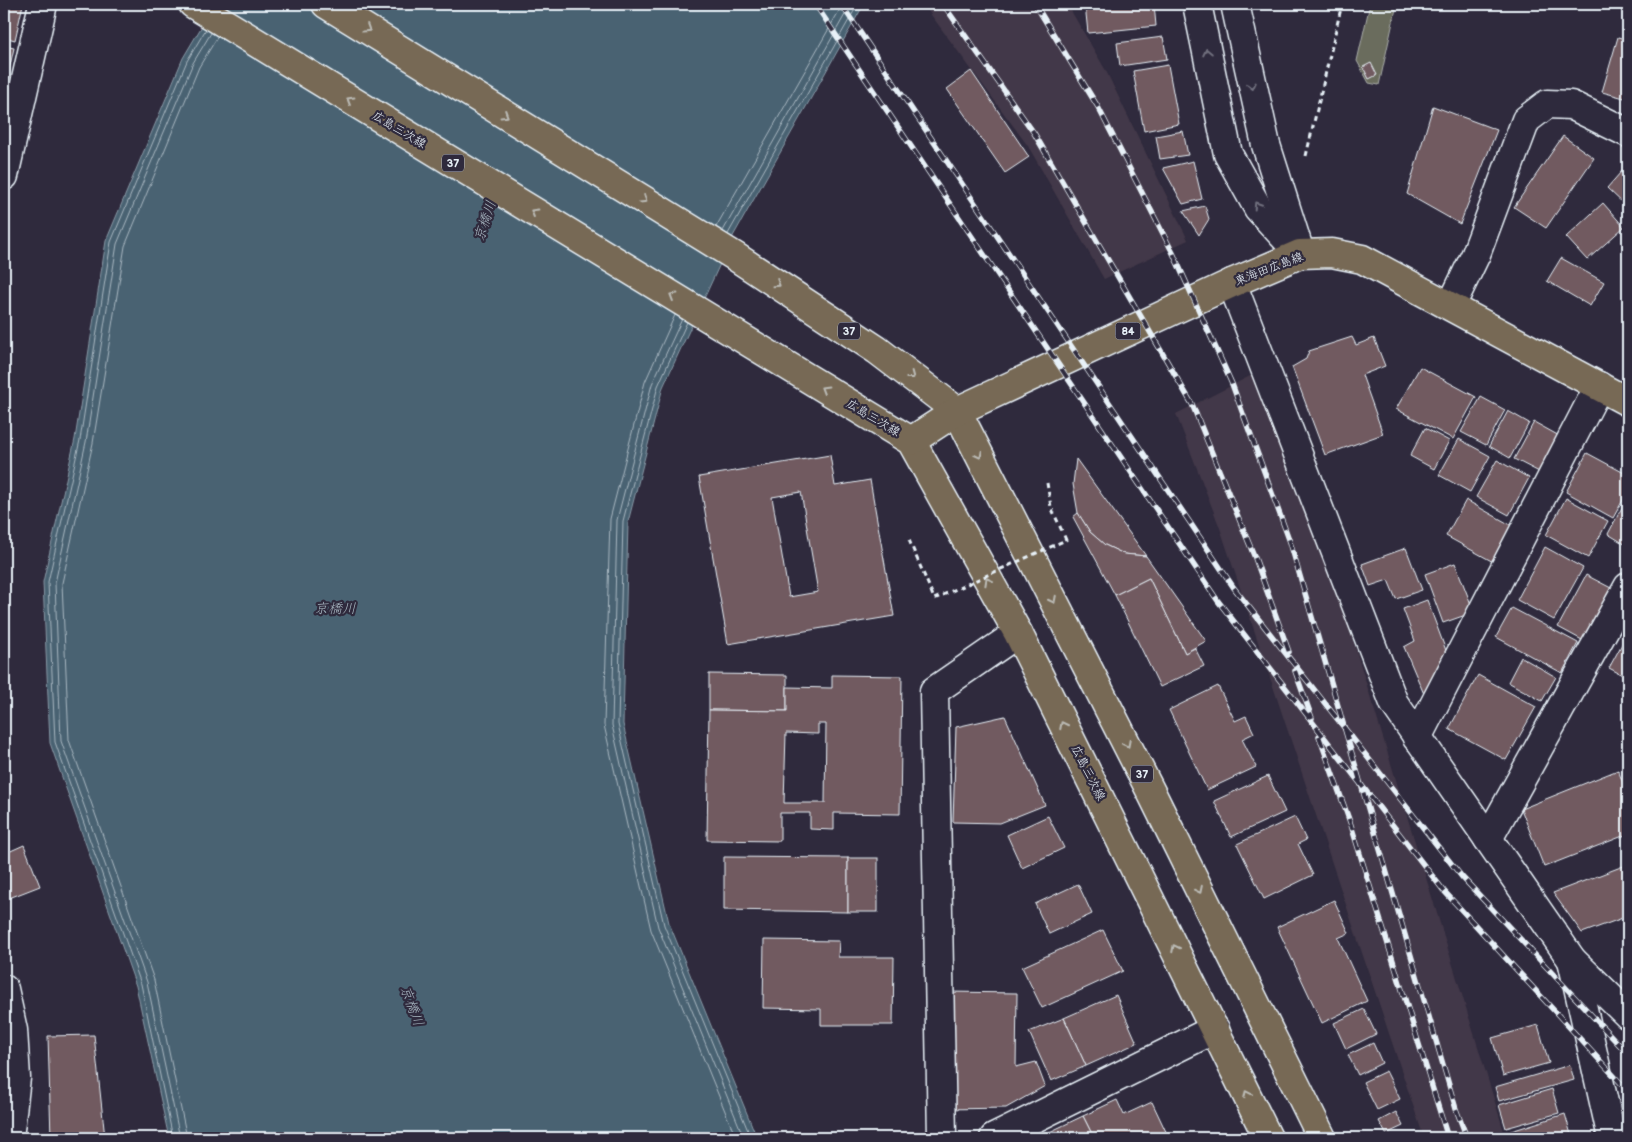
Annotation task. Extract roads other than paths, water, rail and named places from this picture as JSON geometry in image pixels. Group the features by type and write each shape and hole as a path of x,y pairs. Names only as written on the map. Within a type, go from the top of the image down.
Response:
{"main road":[{"name":"広島三次線","path":"192,4 911,441 1018,633 1268,1138"},
{"name":"37","path":"326,4 736,257 877,350 957,411 1151,792 1322,1138"},
{"name":"東海田広島線","path":"911,441 957,411 1232,283 1300,254 1332,252 1362,259 1628,402"}],"street":[{"path":"4,176 43,4"},
{"path":"1197,4 1228,154 1258,208 1300,254"},
{"path":"1235,4 1266,145 1300,254"},
{"path":"1451,306 1476,254 1526,120 1547,104 1570,105 1628,133"},
{"path":"1232,283 1394,703 1572,960 1628,1016"},
{"path":"1418,738 1599,386"},
{"path":"1488,839 1628,587"},
{"path":"942,1138 934,691 1018,633"},
{"path":"1572,960 1614,1135"},
{"path":"4,989 13,1030 16,1078 9,1138"},
{"path":"994,1138 1215,1029"}],"water":[{"name":"京橋川","path":"215,4 864,4 732,238 663,387 628,522 623,724 669,923 757,1138 169,1138 136,986 50,743 43,582 75,439 106,241 183,58"}],"railway":[{"path":"815,4 1218,601 1444,891 1628,1091"},
{"path":"841,4 1234,588 1462,877 1628,1054"},
{"path":"943,4 1034,133 1192,404 1255,558 1289,652"},
{"path":"1035,4 1098,107 1173,253 1232,384 1290,542 1456,1109 1467,1138"},
{"path":"1295,671 1312,718"},
{"path":"1319,736 1351,825 1448,1138"}]}
